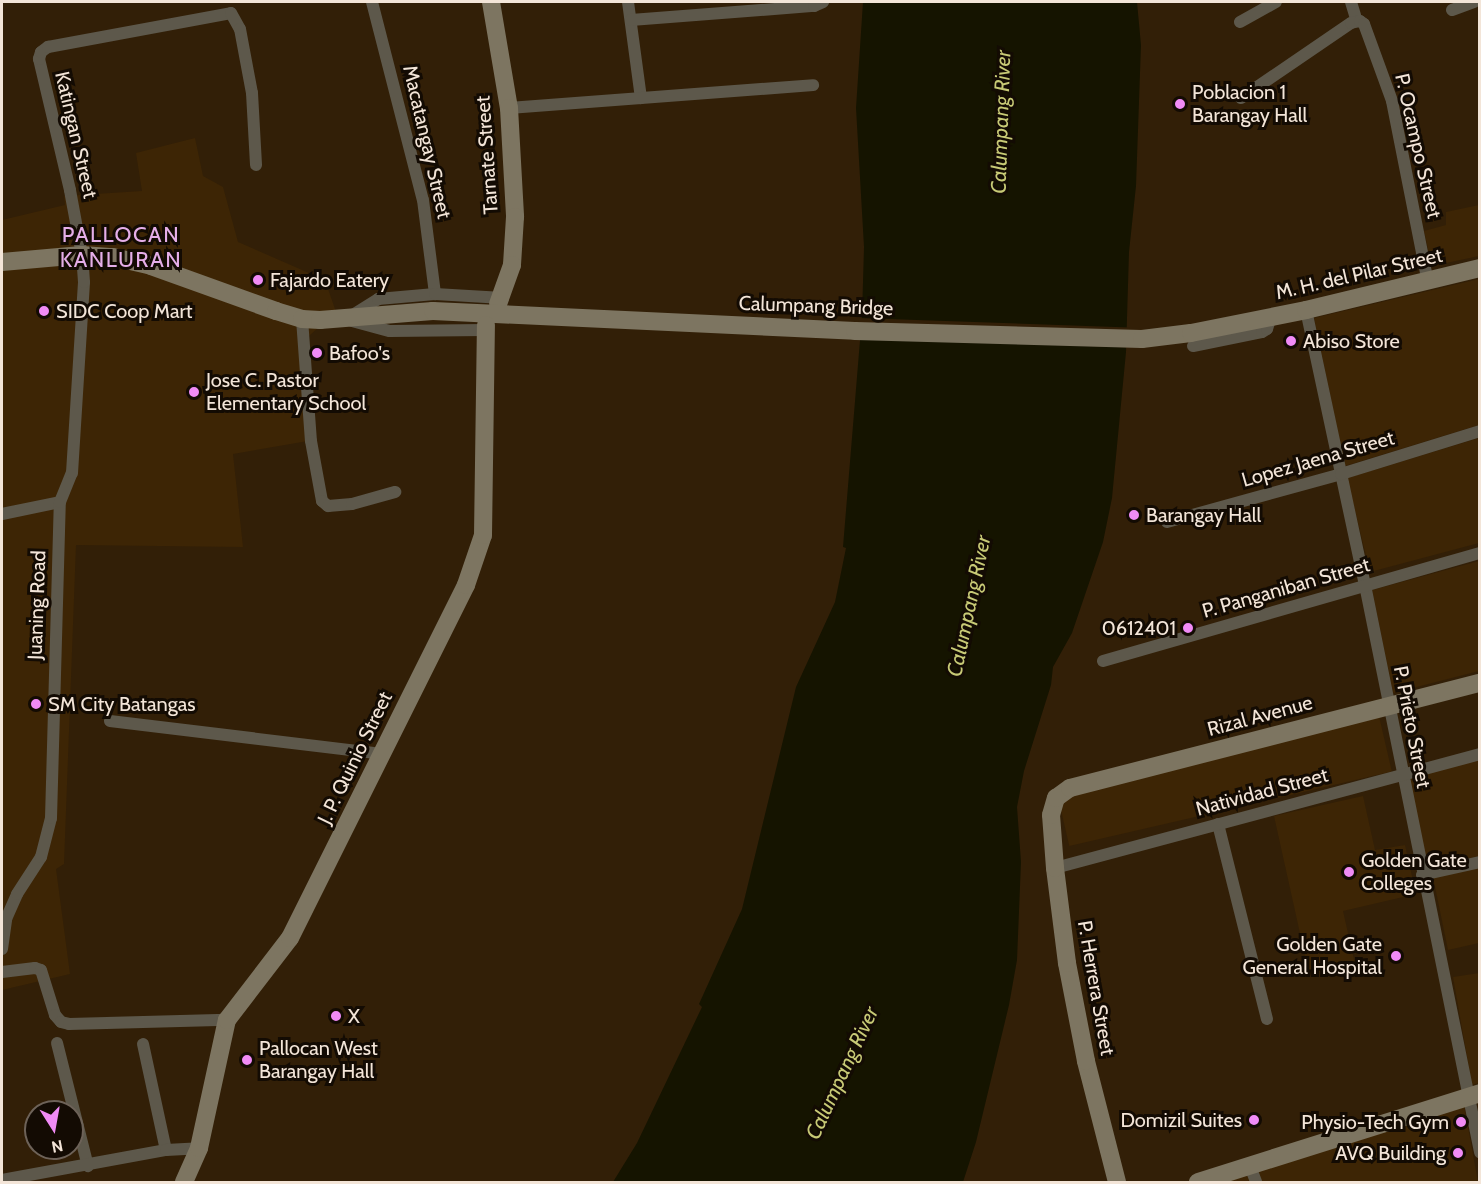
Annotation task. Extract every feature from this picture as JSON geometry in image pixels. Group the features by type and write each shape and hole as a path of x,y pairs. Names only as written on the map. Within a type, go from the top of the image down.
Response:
{"street":[{"name":"Macatangay Street","path":"372,2 423,200 435,294"},
{"name":"Tarnate Street","path":"491,2 509,108 515,217 512,265 501,301"},
{"path":"628,2 641,98"},
{"path":"631,20 814,6 823,2"},
{"path":"1240,22 1276,2"},
{"path":"1351,2 1355,15"},
{"path":"1452,10 1474,2"},
{"name":"Katingan Street","path":"82,255 70,190 39,59 41,52 48,47 231,13 240,28 252,93 256,165"},
{"name":"P. Ocampo Street","path":"1241,98 1351,23 1360,21 1364,24 1392,101 1428,282"},
{"path":"509,108 813,85"},
{"name":"Calumpang Bridge","path":"2,262 82,255 112,257 151,266 302,319 345,320 433,311 855,331 1142,339 1249,321"},
{"name":"Juaning Road","path":"2,949 6,919 17,894 41,857 51,818 60,502 72,473 84,282 82,255"},
{"name":"M. H. del Pilar Street","path":"1249,321 1428,282 1479,268"},
{"path":"345,320 378,299 435,294 501,301"},
{"name":"P. Prieto Street","path":"1306,310 1365,585 1422,875 1474,1094 1479,1152"},
{"path":"1193,346 1262,332 1267,329 1271,317"},
{"path":"302,319 311,441 322,501 328,506 352,504 395,492"},
{"path":"345,320 390,332 485,328"},
{"name":"J. P. Quinio Street","path":"184,1182 199,1148 227,1020 290,938 466,585 483,536 485,328"},
{"name":"Lopez Jaena Street","path":"1167,522 1341,474 1479,431"},
{"path":"2,514 60,502"},
{"name":"P. Panganiban Street","path":"1104,662 1479,553"},
{"name":"Rizal Avenue","path":"1056,798 1070,788 1479,683"},
{"path":"110,721 382,754"},
{"name":"Natividad Street","path":"1055,868 1479,754"},
{"name":"P. Herrera Street","path":"1056,798 1051,815 1067,963 1086,1061 1117,1182"},
{"path":"1218,824 1267,1019"},
{"path":"1422,875 1479,862"},
{"path":"2,972 34,968 40,970 55,1015 61,1022 69,1024 227,1020"},
{"path":"57,1043 88,1166"},
{"path":"143,1044 166,1150"},
{"path":"1198,1182 1253,1174 1474,1094"},
{"path":"2,1180 166,1150 199,1148"}],"shaded area":[{"path":"195,138 203,176 223,187 238,242 325,280 336,312 301,343 308,441 233,454 243,547 76,545 64,864 56,869 70,974 2,990 2,220 65,205 64,196 142,191 136,153"},
{"path":"1479,205 1479,256 1432,266 1424,231 1446,225 1446,212"},
{"path":"1479,279 1479,425 1345,466 1314,318"},
{"path":"1479,438 1479,543 1370,572 1347,478"},
{"path":"1479,561 1479,671 1393,693 1372,590"},
{"path":"1379,716 1392,772 1069,846 1056,790"},
{"path":"1479,757 1479,856 1426,868 1408,776"},
{"name":"Golden Gate Colleges","path":"1363,796 1375,850 1405,845 1416,894 1343,911 1355,964 1309,974 1274,816"},
{"path":"1479,866 1479,943 1448,950 1433,877"},
{"path":"1479,973 1479,1083 1472,1085 1453,977"},
{"path":"1464,1105 1478,1182 1220,1182"}],"water":[{"name":"Calumpang River","path":"863,2 1137,2 1141,45 1136,186 1129,252 1126,352 1112,498 1103,542 1072,633 1053,667 1051,685 1024,771 1017,807 1021,862 1017,960 1009,1005 976,1142 963,1182 613,1182 637,1143 702,1007 699,1004 742,909 796,687 835,602 846,548 843,547 862,316 864,247 856,108"}],"pier":[{"path":"859,318 1130,327 1129,347 858,338"}],"place":[{"name":"Poblacion 1 Barangay Hall","path":"1180,104"},
{"name":"Fajardo Eatery","path":"258,280"},
{"name":"SIDC Coop Mart","path":"44,311"},
{"name":"Abiso Store","path":"1291,341"},
{"name":"Bafoo's","path":"317,353"},
{"name":"Jose C. Pastor Elementary School","path":"194,392"},
{"name":"Barangay Hall","path":"1134,515"},
{"name":"0612401","path":"1188,628"},
{"name":"SM City Batangas","path":"36,704"},
{"name":"Golden Gate Colleges","path":"1349,872"},
{"name":"Golden Gate General Hospital","path":"1396,956"},
{"name":"X","path":"336,1016"},
{"name":"Pallocan West Barangay Hall","path":"247,1060"},
{"name":"Domizil Suites","path":"1254,1120"},
{"name":"Physio-Tech Gym","path":"1461,1122"},
{"name":"AVQ Building","path":"1458,1153"}],"district":[{"name":"PALLOCAN KANLURAN","path":"121,246"}]}
